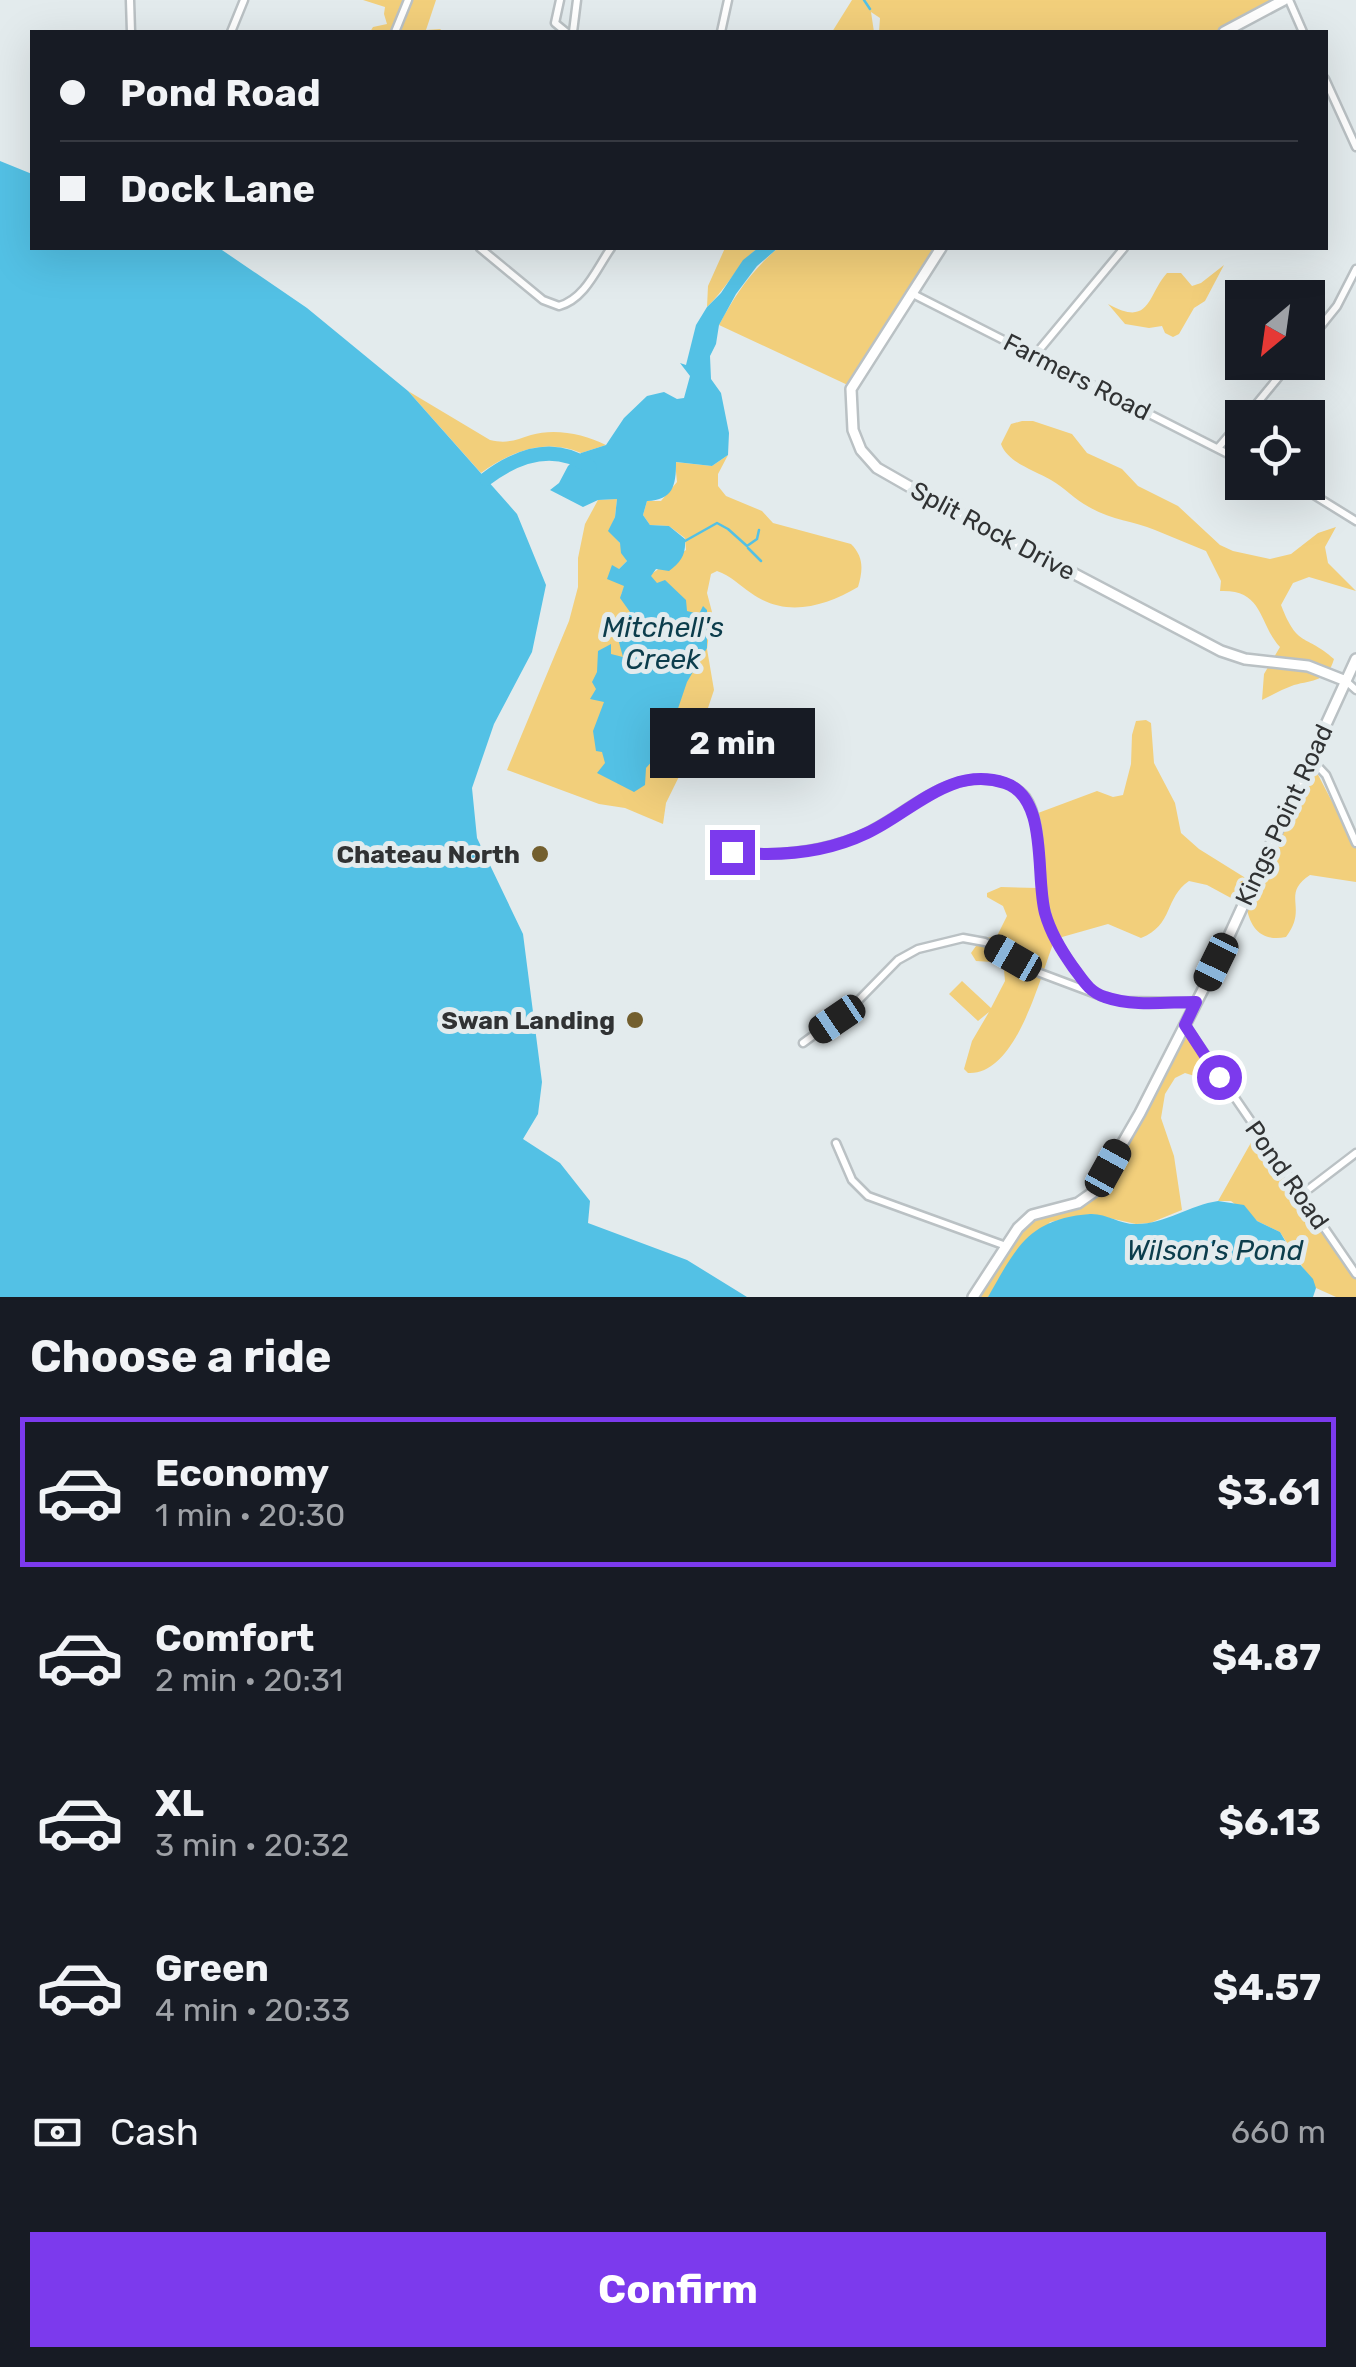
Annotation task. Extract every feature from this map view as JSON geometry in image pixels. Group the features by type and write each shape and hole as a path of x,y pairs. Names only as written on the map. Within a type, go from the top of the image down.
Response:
{"street":[{"path":"130,0 130,30"},
{"path":"231,30 244,0"},
{"path":"396,30 408,0"},
{"path":"560,0 555,22 567,30"},
{"path":"570,30 577,0"},
{"path":"721,30 728,0"},
{"path":"1228,30 1286,0 1301,30"},
{"path":"1328,86 1356,147"},
{"path":"482,250 543,300 556,306 566,305 582,292 610,250"},
{"name":"Split Rock Drive","path":"940,250 852,389 853,430 861,450 877,468 1221,652 1245,659 1308,666 1346,681"},
{"path":"1035,355 1122,250"},
{"path":"1325,321 1356,269"},
{"name":"Farmers Road","path":"912,293 1225,452"},
{"path":"1260,400 1276,380"},
{"path":"1218,448 1225,440"},
{"path":"1322,500 1356,521"},
{"name":"Kings Point Road","path":"973,1297 1032,1215 1078,1203 1095,1191 1185,1025 1356,659"},
{"path":"1346,681 1356,690"},
{"path":"1310,758 1326,774 1356,844"},
{"path":"732,852 782,854 826,846 868,832 914,801 950,785 983,780 1009,784 1024,794 1034,814 1043,901 1050,928 1090,990"},
{"path":"802,1043 845,1012 898,960 941,942 963,938 986,942 1040,973 1121,1001 1196,1002"},
{"name":"Pond Road","path":"1185,1025 1356,1274"},
{"path":"836,1143 852,1180 868,1196 1006,1246"},
{"path":"1301,1194 1356,1153"}],"shaded area":[{"path":"363,0 436,0 426,30 371,30 387,24 385,7"},
{"path":"852,0 1284,0 1228,30 879,30 880,18 871,12 874,30 833,30"},
{"path":"724,250 756,250 707,307 708,286"},
{"path":"776,250 937,250 852,387 719,325 760,265"},
{"path":"1224,265 1205,301 1194,308 1179,334 1173,337 1162,326 1125,324 1108,304 1140,311 1167,273 1181,273 1192,286"},
{"path":"408,391 490,440 559,432 606,445 581,453 555,447 529,449 504,458 481,473"},
{"path":"1022,421 1072,434 1087,453 1122,469 1138,486 1178,506 1220,545 1233,551 1270,559 1291,554 1318,533 1336,527 1325,547 1328,563 1356,591 1309,577 1293,583 1281,605 1298,635 1334,659 1328,672 1262,700 1264,674 1280,647 1253,602 1234,592 1220,591 1221,581 1206,551 1097,511 1015,461 1001,444 1011,424"},
{"path":"728,455 718,474 718,486 726,496 762,511 773,523 851,544 861,564 858,587 832,600 791,607 764,601 722,573 711,574 707,593 712,612 707,649 714,690 698,738 666,803 663,824 507,770 569,621 578,587 578,558 585,524 598,500 617,499 609,531 620,543 627,561 619,569 625,585 621,595 686,550 685,538 669,526 650,525 643,515 647,501 661,501 677,482 675,462 712,466"},
{"path":"1136,721 1151,723 1154,763 1175,803 1181,833 1252,882 1242,904 1207,885 1189,881 1176,895 1159,926 1141,938 1108,924 1055,939 1013,1042 985,1070 968,1073 964,1069 972,1041 989,1012 978,1021 949,994 962,981 991,1008 1005,981 1004,970 992,962 976,961 971,953 981,939 997,936 1007,916 1003,906 987,897 987,893 1001,887 1038,888 1030,816 1097,791 1113,797 1123,795"},
{"path":"1313,765 1356,848 1356,882 1310,875 1297,889 1295,917 1286,937 1270,937 1254,927 1246,905"},
{"path":"1185,1025 1242,1110 1204,1079 1185,1073 1175,1078 1165,1094 1161,1118 1174,1156 1182,1210 1150,1223 1136,1224 1091,1214 1050,1222 988,1297 973,1297 1032,1215 1090,1197"},
{"path":"1257,1132 1356,1274 1356,1297 1336,1297 1316,1288 1280,1232 1257,1221 1231,1201 1218,1201"}],"water":[{"path":"0,161 30,173 30,250 222,250 307,308 408,391 517,514 546,585 532,652 494,724 472,788 477,838 523,934 542,1082 538,1114 523,1139 560,1163 590,1201 588,1223 687,1260 747,1297 0,1297"},
{"name":"Mitchell's Creek","path":"756,250 776,250 757,266 736,294 719,325 710,356 711,379 721,393 729,433 728,455 712,466 676,462 668,495 647,501 643,515 650,525 669,526 685,539 684,554 677,564 669,571 656,569 651,576 657,583 665,580 686,600 687,611 699,614 703,606 707,610 707,648 687,682 665,747 646,768 645,785 634,792 597,773 605,763 602,752 596,751 593,731 604,702 590,699 596,689 592,682 597,672 598,651 611,644 611,654 623,657 616,618 628,618 630,612 620,598 624,586 607,579 612,565 619,569 627,561 620,543 608,531 617,499 598,500 583,507 550,490 581,453 606,445 624,418 647,396 664,392 684,398 690,376 680,363 686,365 696,325 743,260"},
{"name":"Wilson's Pond","path":"1218,1201 1244,1205 1257,1221 1280,1232 1313,1279 1313,1297 988,1297 1026,1239 1052,1222 1090,1214 1129,1224 1145,1223"}],"waterway":[{"name":"Mitchell's Creek","path":"864,0 870,9"},
{"name":"Mitchell's Creek","path":"486,479 511,463 537,455 564,455 590,467"},
{"path":"685,541 717,523 747,546 757,539 759,530"},
{"path":"748,548 761,561"}],"place":[{"name":"Chateau North","path":"540,854"},
{"name":"Swan Landing","path":"635,1020"}],"route":[{"path":"732,852 782,854 826,846 868,832 914,801 950,785 972,780 1009,784 1024,794 1034,814 1043,901 1061,950 1090,990 1104,997 1121,1001 1196,1002 1185,1025 1219,1077"}]}
